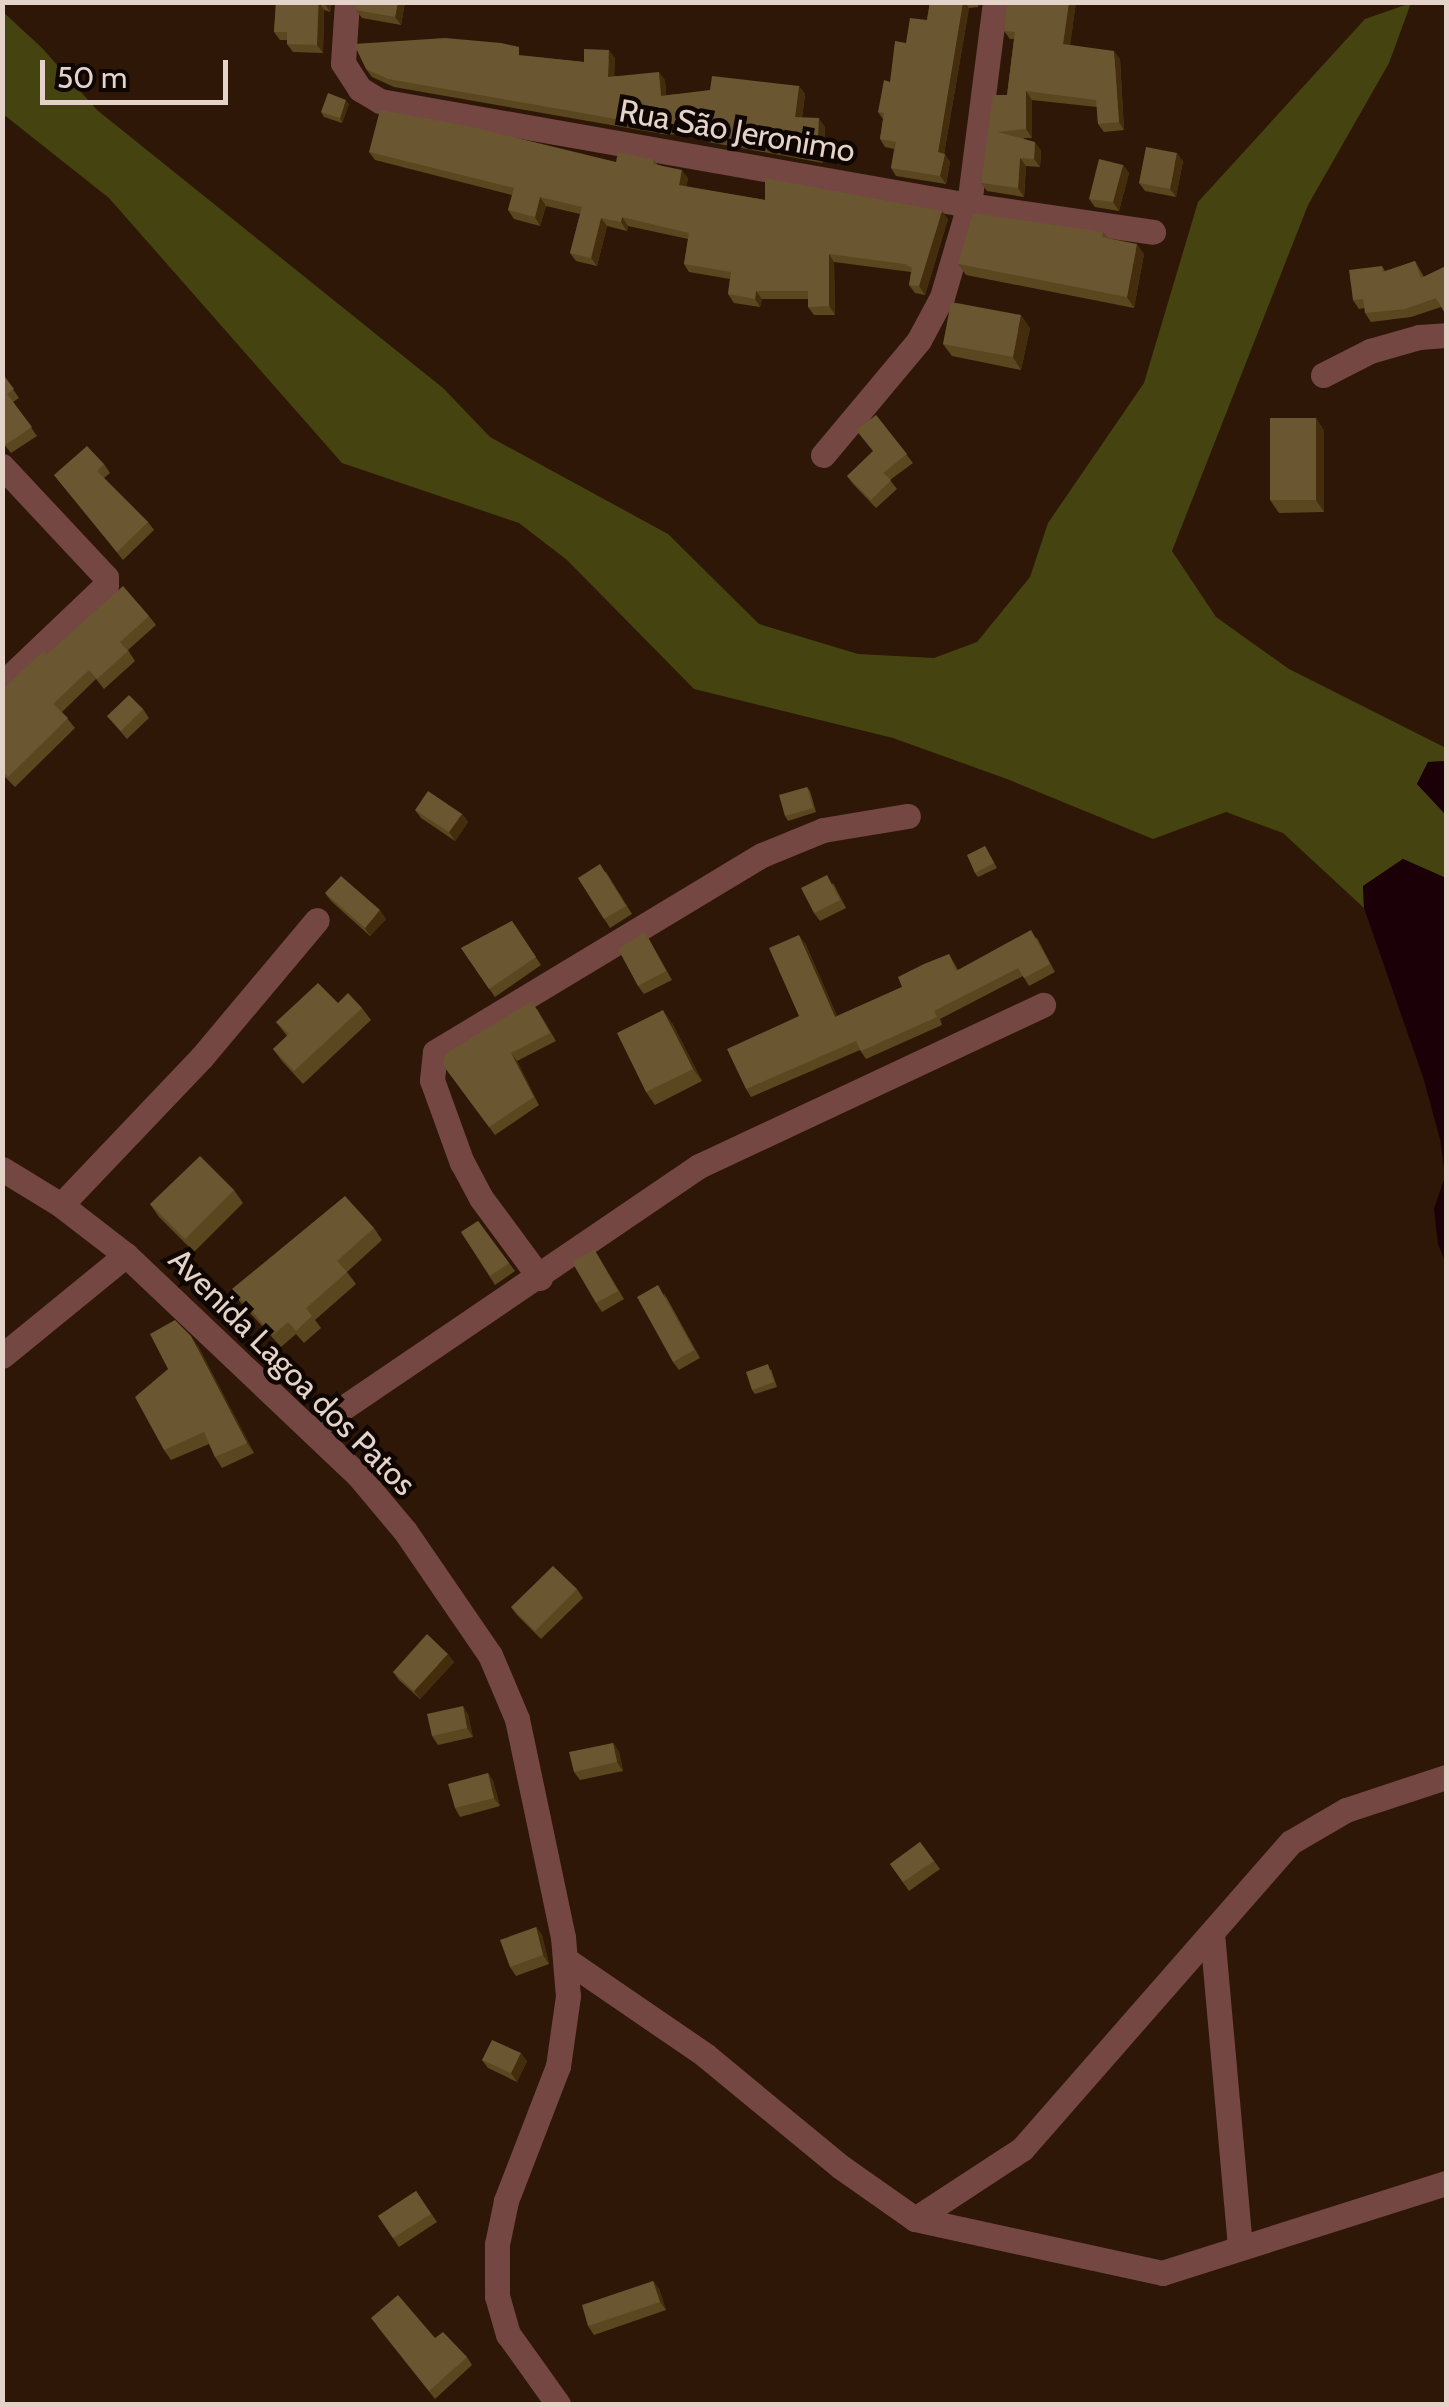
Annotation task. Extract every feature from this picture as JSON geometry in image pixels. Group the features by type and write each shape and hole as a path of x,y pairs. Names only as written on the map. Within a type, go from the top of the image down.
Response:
{"street":[{"name":"Rua São Jeronimo","path":"347,2 341,47 350,77 380,101 969,205 1154,232"},
{"path":"823,455 919,340 942,297 969,205 995,2"},
{"path":"1323,374 1370,351 1419,337 1446,336"},
{"path":"2,466 106,577 103,591 6,673"},
{"path":"540,1278 481,1198 462,1163 432,1080 435,1052 762,855 823,830 908,816"},
{"path":"61,1205 201,1058 317,920"},
{"path":"312,1429 540,1278 699,1166 1043,1005"},
{"name":"Avenida Lagoa dos Patos","path":"2,1169 61,1205 126,1255 358,1474 405,1530 490,1656 518,1719 565,1959 568,1996 558,2066 506,2201 497,2244 498,2296 508,2334 558,2404"},
{"path":"2,1356 126,1255"},
{"path":"915,2219 1022,2150 1291,1842 1346,1810 1446,1777"},
{"path":"1212,1932 1240,2247"},
{"path":"565,1959 705,2055 841,2167 915,2219 1162,2273 1446,2184"}],"shaded area":[{"path":"1411,3 1389,63 1308,205 1172,551 1216,617 1289,669 1446,748 1446,761 1428,762 1417,784 1446,815 1446,878 1403,859 1363,886 1364,908 1283,833 1226,812 1153,839 1007,779 893,738 694,689 567,560 519,523 342,463 109,198 3,114 2,11 42,48 97,110 443,388 490,437 668,534 759,624 858,654 934,658 977,642 1030,577 1048,523 1144,383 1198,202 1365,19"},
{"path":"1446,761 1446,815 1417,784 1428,762"},
{"path":"1403,859 1446,878 1446,1264 1438,1244 1434,1209 1445,1176 1440,1139 1423,1077 1364,908 1363,886"}],"building":[{"path":"276,2 318,2 317,45 287,44 287,32 274,32"},
{"path":"356,2 398,2 395,17 356,10"},
{"path":"930,2 963,2 938,152 945,154 940,176 891,168 896,142 880,139 884,113 878,112 884,80 890,82 895,41 906,43 910,18 927,20"},
{"path":"1007,2 1069,2 1063,44 1114,51 1119,122 1098,124 1096,100 1026,91 1026,129 998,132 1035,142 1034,159 1020,158 1018,188 981,183 993,95 1007,95 1015,32 1004,31"},
{"path":"445,38 501,43 519,47 519,55 584,62 584,49 609,50 608,77 659,72 661,96 710,90 712,76 799,86 795,117 819,118 817,154 703,134 704,123 662,127 388,79 366,69 354,44"},
{"path":"328,93 346,100 340,118 321,112"},
{"path":"380,110 468,126 616,162 618,152 654,160 653,164 682,170 679,185 765,200 765,178 942,211 919,286 909,285 912,268 905,264 829,254 829,306 808,307 808,291 756,291 755,299 728,294 731,272 684,264 689,233 622,217 621,222 601,218 591,258 570,253 582,207 540,197 535,217 508,210 514,188 369,152"},
{"path":"1146,147 1177,153 1170,189 1139,183"},
{"path":"1099,159 1123,165 1113,202 1089,199"},
{"path":"973,213 1103,232 1102,237 1137,244 1127,297 958,264"},
{"path":"1415,261 1421,278 1446,266 1446,310 1436,298 1405,309 1365,313 1363,299 1353,300 1349,270 1382,266 1383,272"},
{"path":"951,302 1021,315 1013,357 943,344"},
{"path":"2,373 14,389 7,394 32,427 5,445 2,441"},
{"path":"876,415 907,454 883,473 891,480 871,500 847,476 873,451 856,430"},
{"path":"1270,418 1316,418 1316,500 1270,500"},
{"path":"87,446 104,464 97,471 148,522 117,552 54,475"},
{"path":"123,586 149,616 120,642 128,651 97,679 89,670 53,704 68,718 8,777 2,771 2,690"},
{"path":"129,695 143,709 121,731 107,716"},
{"path":"807,787 813,808 785,816 779,795"},
{"path":"428,791 462,814 449,832 415,810"},
{"path":"985,846 994,863 975,873 967,855"},
{"path":"600,864 626,906 604,919 578,878"},
{"path":"827,875 840,900 814,913 801,888"},
{"path":"341,876 380,910 365,928 325,893"},
{"path":"512,921 536,957 489,989 461,948"},
{"path":"1031,930 1050,964 1024,978 1018,968 934,1011 937,1017 861,1051 856,1041 746,1089 727,1049 799,1016 769,948 799,935 835,1017 902,987 898,977 924,964 949,954 956,971"},
{"path":"645,932 666,971 638,986 618,949"},
{"path":"318,983 338,1003 348,993 362,1008 294,1071 273,1049 289,1034 276,1022"},
{"path":"532,1001 550,1033 511,1053 534,1097 489,1127 443,1065 445,1054"},
{"path":"663,1010 693,1069 646,1092 617,1033"},
{"path":"200,1156 234,1190 185,1239 150,1204"},
{"path":"345,1196 374,1228 337,1261 347,1272 306,1308 312,1316 296,1331 288,1322 273,1335 232,1289"},
{"path":"478,1221 509,1263 490,1276 461,1232"},
{"path":"594,1249 618,1291 596,1303 572,1262"},
{"path":"658,1285 694,1350 673,1362 637,1297"},
{"path":"175,1320 191,1336 247,1443 215,1457 204,1432 164,1450 135,1397 168,1369 150,1334"},
{"path":"768,1364 774,1382 752,1390 746,1372"},
{"path":"553,1566 577,1589 535,1631 511,1607"},
{"path":"427,1634 448,1654 414,1691 393,1672"},
{"path":"463,1706 467,1728 432,1736 427,1714"},
{"path":"613,1743 617,1762 574,1772 569,1752"},
{"path":"488,1773 494,1798 455,1808 448,1784"},
{"path":"920,1842 934,1861 903,1882 890,1864"},
{"path":"536,1927 543,1955 510,1967 500,1940"},
{"path":"492,2040 521,2053 511,2073 482,2060"},
{"path":"416,2191 431,2214 393,2238 378,2216"},
{"path":"653,2281 660,2302 588,2326 582,2305"},
{"path":"398,2295 435,2338 443,2332 467,2357 429,2391 371,2318"}]}
